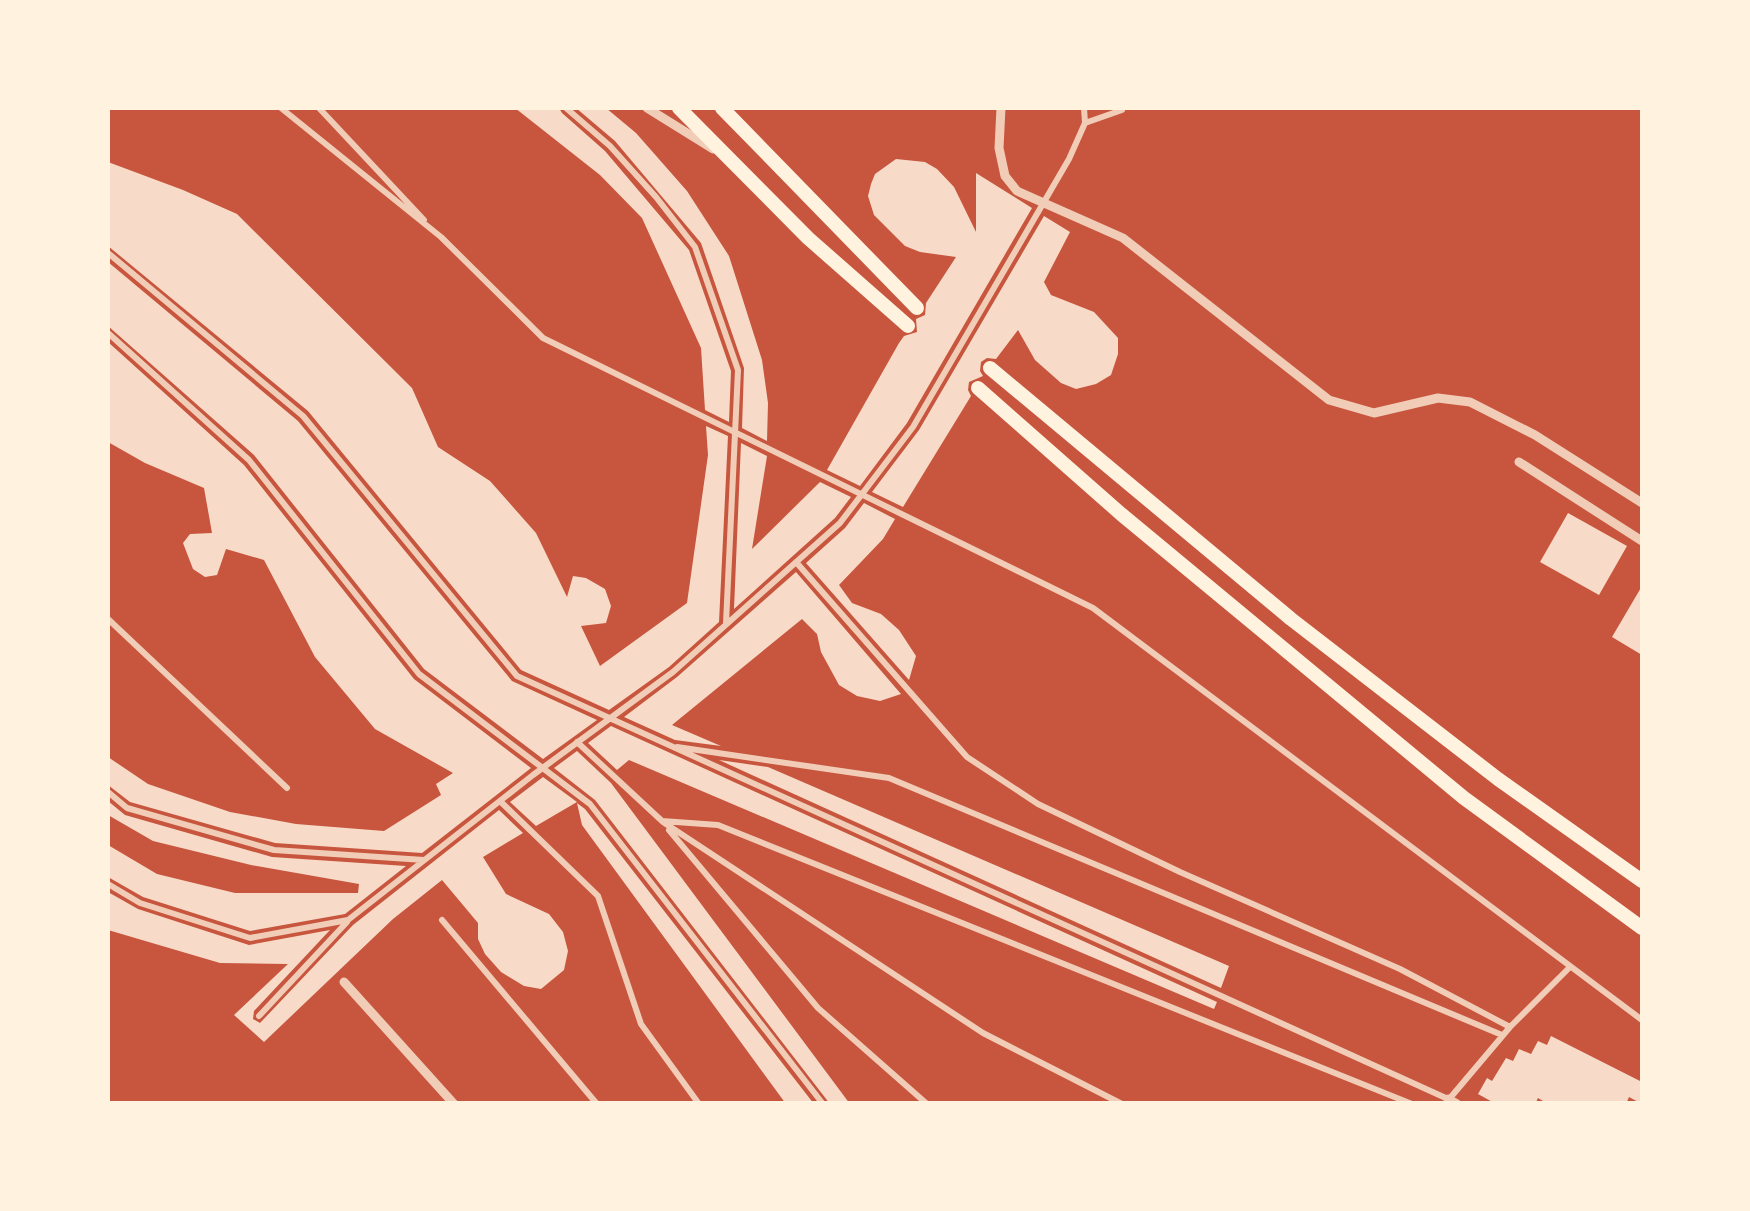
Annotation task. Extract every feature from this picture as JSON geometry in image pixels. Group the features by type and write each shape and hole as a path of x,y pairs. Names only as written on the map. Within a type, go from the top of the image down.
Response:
{"main road":[{"path":"679,108 808,238 908,326"},
{"path":"722,108 917,308"},
{"path":"990,368 1291,618 1498,779 1642,881"},
{"path":"978,388 1136,526 1464,798 1642,928"}],"street":[{"path":"281,108 441,238"},
{"path":"319,108 441,238 543,338 1094,608 1642,1020"},
{"path":"566,108 610,146 695,247 738,370 726,624"},
{"path":"646,108 732,161"},
{"path":"1001,108 1004,176 1017,191 1123,238 1329,400 1374,413 1438,398 1470,402 1536,435 1642,504"},
{"path":"259,1016 348,920 533,774 672,672 840,523 913,428 1069,159 1085,124 1084,108"},
{"path":"1085,124 1122,110"},
{"path":"108,252 303,416 518,676 1450,1102 1510,1027 1570,967"},
{"path":"108,333 250,460 419,674 590,804 823,1104"},
{"path":"1519,462 1642,541"},
{"path":"796,562 967,757 1024,794 1180,872 1400,969 1510,1027"},
{"path":"108,619 286,788"},
{"path":"577,742 662,821 818,1008 927,1104"},
{"path":"668,746 888,778 1502,1036"},
{"path":"108,792 127,808 274,850 424,860"},
{"path":"501,802 598,896 641,1024 699,1104"},
{"path":"662,821 983,1033 1122,1104"},
{"path":"662,821 718,825 1412,1104"},
{"path":"108,884 140,903 250,938 348,920"},
{"path":"442,920 597,1104"},
{"path":"344,982 454,1104"}],"building":[{"path":"515,108 559,108 605,151 689,250 731,371 729,422 705,410 701,348 642,218 600,175"},
{"path":"576,108 606,108 636,133 687,191 729,256 762,360 768,403 767,441 742,428 744,368 701,243 615,141"},
{"path":"896,159 925,162 937,169 954,187 976,232 976,173 1032,208 907,423 860,486 827,470 899,343 904,336 917,332 916,319 925,315 926,303 956,257 905,246 874,215 868,196 871,184 875,174"},
{"path":"108,162 237,214 412,388 438,447 490,481 536,533 567,597 573,576 586,578 605,589 611,606 606,623 581,626 600,666 687,603 708,455 706,426 728,436 719,622 669,667 609,710 521,670 308,411 108,246"},
{"path":"1044,216 1070,232 1044,282 1051,295 1094,312 1118,338 1111,375 1076,389 1061,383 1035,360 1018,330 996,359 981,362 983,376 969,382 971,396 903,507 872,492 919,430"},
{"path":"108,262 298,421 512,681 597,720 543,759 424,669 254,455 108,326"},
{"path":"108,342 244,465 414,679 531,768 422,853 275,843 130,802 108,785 108,757 148,784 230,812 296,824 384,831 441,795 436,784 453,773 375,729 315,657 264,560 226,549 217,575 205,577 193,569 183,543 190,534 212,533 204,488 108,442"},
{"path":"741,443 767,456 752,549 820,482 851,497 835,518 734,609"},
{"path":"864,503 895,519 883,539 839,585 852,603 881,614 899,630 916,656 909,680 806,563 845,528"},
{"path":"1568,513 1627,546 1599,595 1540,562"},
{"path":"796,572 901,694 880,701 857,696 839,685 821,652 817,634 802,619 672,725 721,746 675,740 624,717 677,677"},
{"path":"1642,586 1642,655 1612,637"},
{"path":"611,726 1217,1002 1214,1009 629,760 617,770 588,743"},
{"path":"577,751 611,783 850,1104 830,1104 595,800 554,768"},
{"path":"719,760 768,767 1229,966 1221,988"},
{"path":"543,777 577,802 536,826 510,802"},
{"path":"108,801 125,815 272,857 406,866 345,914 250,931 143,897 108,877 108,845 157,874 235,893 358,893 359,884 251,865 153,841 108,815"},
{"path":"577,803 814,1104 786,1104 582,825"},
{"path":"499,810 523,833 483,857 506,894 549,914 563,932 568,951 564,970 541,989 524,986 501,972 485,954 478,939 478,923 442,880 393,919 264,1042 234,1015 288,964 220,963 108,930 108,892 138,909 249,945 330,930 254,1011 253,1019 260,1023 353,925"},
{"path":"1551,1036 1642,1082 1642,1104 1629,1097 1626,1104 1548,1104 1538,1098 1535,1104 1496,1104 1478,1094 1487,1078 1492,1081 1506,1058 1513,1061 1519,1049 1531,1054 1538,1041 1547,1045"}]}
